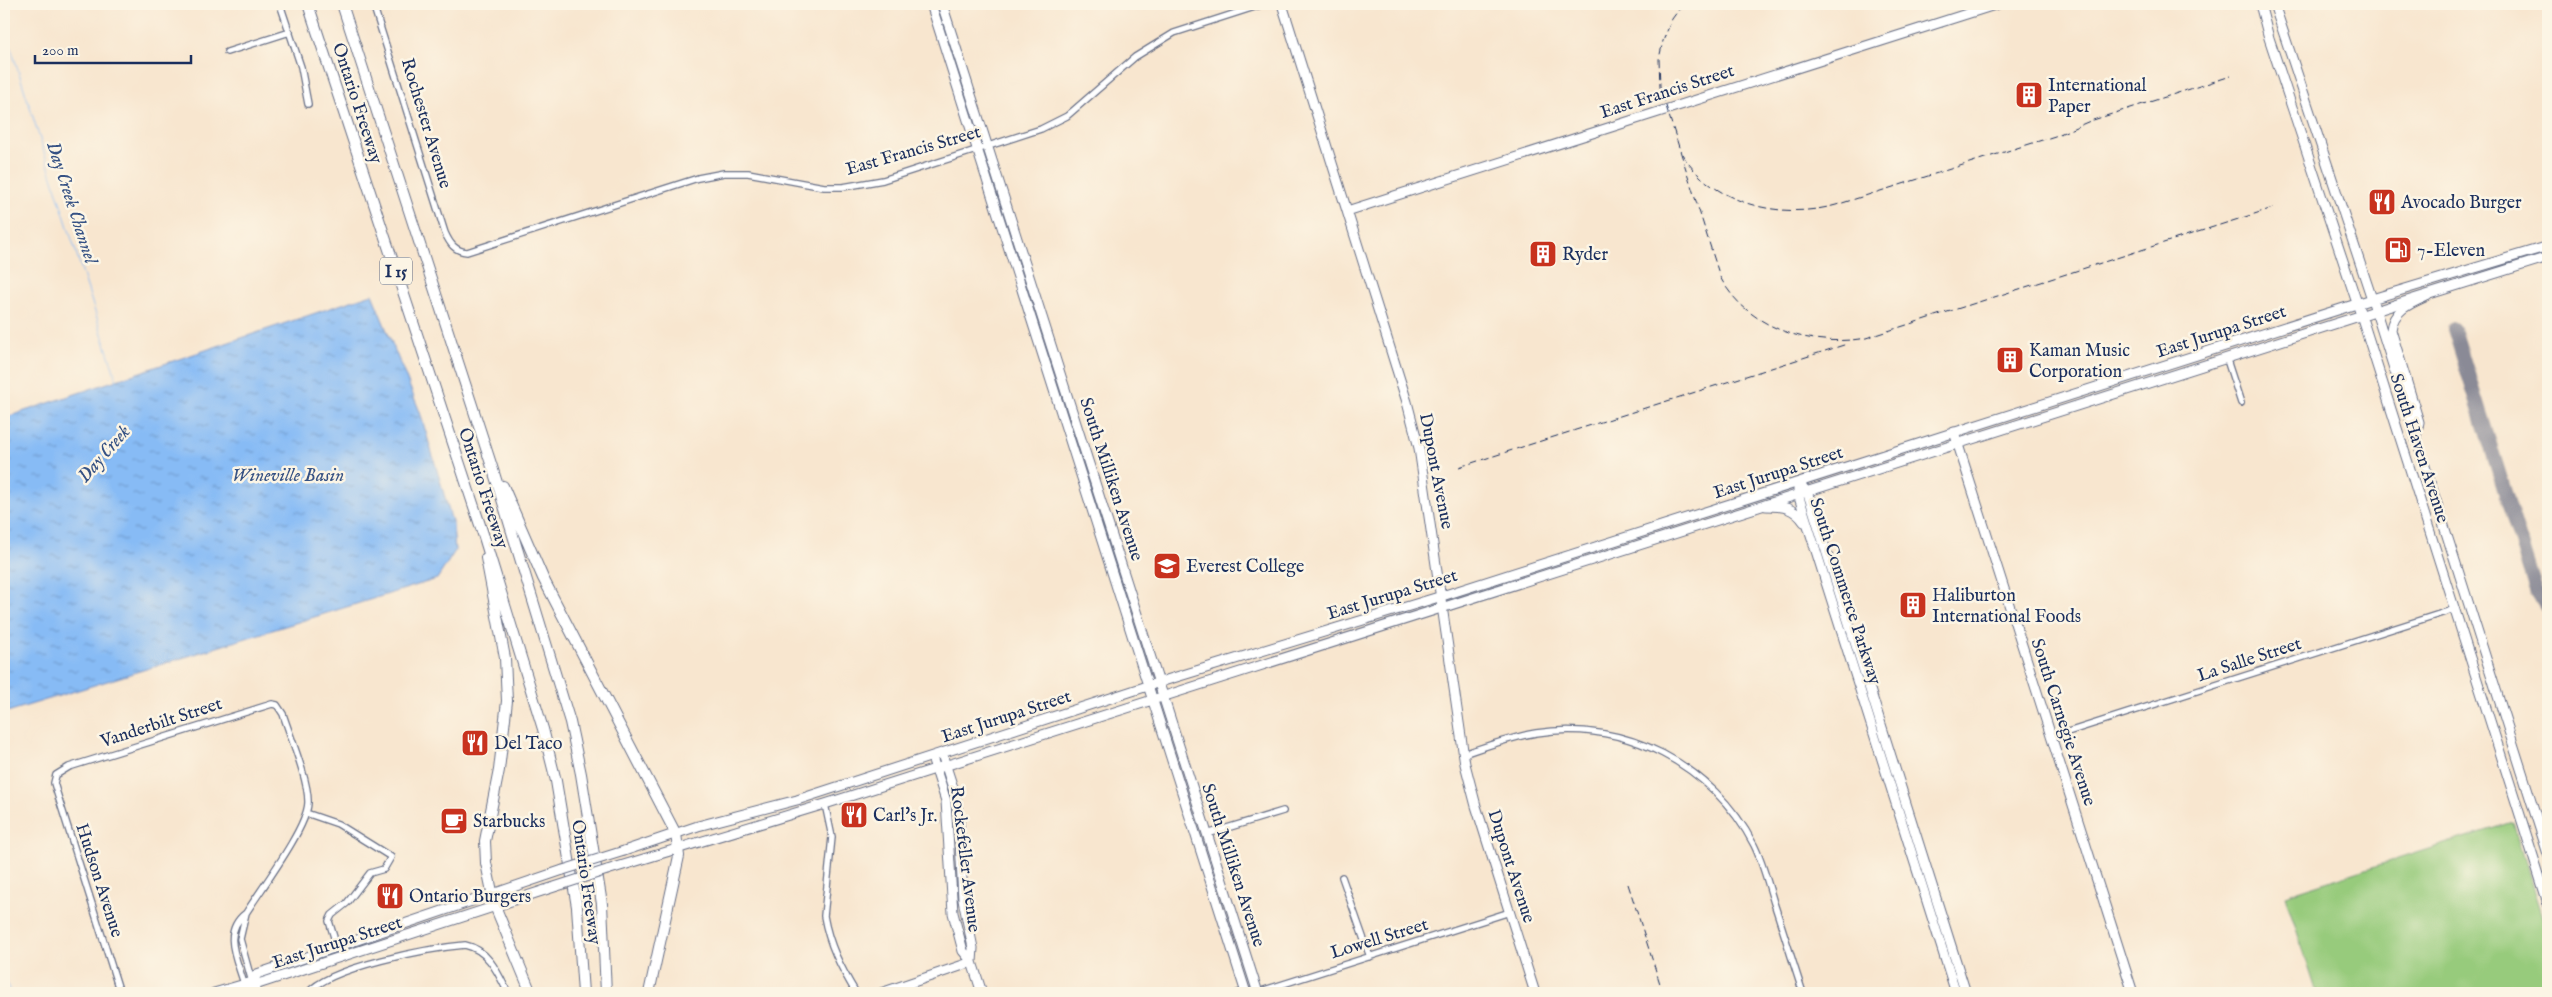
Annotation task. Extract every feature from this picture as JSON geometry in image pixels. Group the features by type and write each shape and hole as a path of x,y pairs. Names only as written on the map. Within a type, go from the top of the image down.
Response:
{"highway":[{"name":"Ontario Freeway","path":"308,4 484,537 543,729 556,781 577,907 583,993"},
{"name":"Ontario Freeway","path":"342,4 494,473 567,713 581,774 602,904 606,993"},
{"path":"494,473 507,494 543,578 676,834 679,848 649,993"},
{"path":"484,537 487,572 505,658 507,701 501,755 485,842 491,894 530,993"}],"main road":[{"name":"South Milliken Avenue","path":"931,4 1148,686 1243,992"},
{"name":"South Milliken Avenue","path":"942,4 1165,696 1257,993"},
{"name":"Dupont Avenue","path":"1282,4 1407,402 1420,449 1463,754 1474,800 1535,993"},
{"name":"East Francis Street","path":"1347,211 1998,4"},
{"name":"South Haven Avenue","path":"2260,4 2272,48 2361,315 2548,903"},
{"name":"South Haven Avenue","path":"2274,4 2372,299 2548,854"},
{"name":"East Jurupa Street","path":"248,986 255,974 676,834 797,800 1160,682 1442,596 2372,299 2548,246"},
{"name":"East Jurupa Street","path":"214,993 258,984 294,973 545,890 946,766 1802,493 2227,360 2361,315 2547,258"},
{"path":"2444,290 2452,283 2485,270 2488,265 2498,266 2547,258"},
{"path":"2416,437 2419,422 2391,330 2392,324 2400,311 2427,296"},
{"path":"2119,394 2120,387 2123,385 2166,371 2176,362"},
{"path":"2037,420 2046,412 2084,400 2088,396 2089,390"},
{"name":"South Carnegie Avenue","path":"1954,432 2133,993"},
{"name":"South Commerce Parkway","path":"1799,483 1966,993"},
{"name":"South Commerce Parkway","path":"1802,493 1810,531 1956,993"},
{"path":"1761,506 1783,506 1795,511 1810,531"},
{"name":"Rockefeller Avenue","path":"942,754 960,818 963,900 973,948 972,962"},
{"name":"Rockefeller Avenue","path":"932,757 946,802 954,913 963,951 972,962 982,993"},
{"path":"881,993 972,962"},
{"path":"248,986 256,993"}],"street":[{"path":"280,4 301,67 308,104"},
{"name":"Rochester Avenue","path":"373,4 446,234 456,249"},
{"name":"East Francis Street","path":"456,249 462,252 472,251 711,175 748,173 806,184 844,187 883,180 1041,129 1067,116 1135,57 1174,33 1264,4"},
{"path":"227,52 290,32"},
{"path":"2227,360 2241,403"},
{"name":"La Salle Street","path":"2052,737 2455,610"},
{"name":"Vanderbilt Street","path":"56,775 69,767 265,704 278,705 283,714 305,783 308,803 306,813"},
{"path":"1463,754 1536,733 1580,730 1630,740 1665,754 1684,765 1701,778 1732,811 1754,847 1803,993"},
{"name":"Hudson Avenue","path":"56,775 54,783 120,993"},
{"path":"825,804 832,837 825,921 834,954 856,993"},
{"path":"1207,834 1282,811"},
{"path":"248,986 240,939 246,913 306,813 338,824 391,857 384,869 370,874 347,903 332,915 329,922 337,947"},
{"path":"1342,877 1351,898 1370,957"},
{"name":"Lowell Street","path":"1243,992 1257,993 1510,912"},
{"path":"308,993 321,981 359,968 391,959 465,944 484,952 508,993"}],"green space":[{"path":"2513,822 2548,933 2548,993 2317,993 2285,895"}],"water":[{"name":"Wineville Basin","path":"372,294 420,412 453,525 455,551 437,579 4,713 4,418"}],"waterway":[{"name":"Day Creek Channel","path":"4,26 117,381"},
{"name":"Day Creek","path":"4,973 10,993"}],"taxiway":[{"path":"2454,329 2536,591 2548,609"}],"railway":[{"path":"1683,4 1672,19 1663,41 1659,59 1660,87 1720,277 1732,295 1747,310 1764,322 1782,331 1824,340 1866,338 2273,208"},
{"path":"1682,154 1695,171 1712,186 1730,197 1772,209 1794,211 1815,209 1836,205 2055,136 2090,121 2231,76"},
{"path":"1459,467 1847,344"},
{"path":"1628,884 1663,993"}],"place":[{"name":"International Paper","path":"2029,95"},
{"name":"Avocado Burger","path":"2382,202"},
{"name":"7-Eleven","path":"2398,250"},
{"name":"Ryder","path":"1543,254"},
{"name":"Kaman Music Corporation","path":"2010,360"},
{"name":"Everest College","path":"1167,566"},
{"name":"Haliburton International Foods","path":"1913,605"},
{"name":"Del Taco","path":"475,743"},
{"name":"Carl's Jr.","path":"854,815"},
{"name":"Starbucks","path":"454,821"},
{"name":"Ontario Burgers","path":"390,896"}]}
